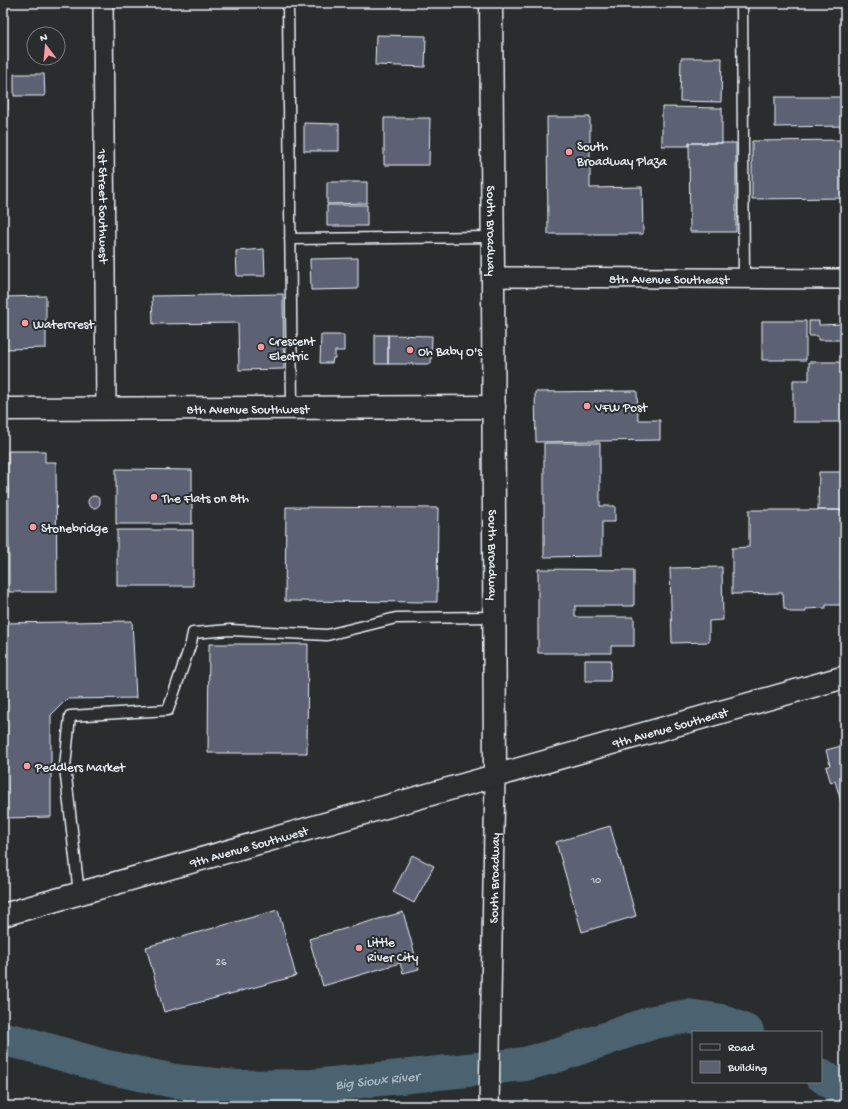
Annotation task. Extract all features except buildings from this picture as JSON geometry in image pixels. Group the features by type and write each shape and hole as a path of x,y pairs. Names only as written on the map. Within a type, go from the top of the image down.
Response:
{"street":[{"name":"1st Street Southwest","path":"103,3 106,409"},
{"name":"South Broadway","path":"489,1106 495,776 491,3"},
{"name":"8th Avenue Southeast","path":"493,277 845,279"},
{"name":"8th Avenue Southwest","path":"3,409 494,406"},
{"name":"9th Avenue Southeast","path":"495,776 845,677"},
{"name":"9th Avenue Southwest","path":"3,916 495,776"}],"lane":[{"path":"288,3 292,408"},
{"path":"742,3 744,278"},
{"path":"290,239 493,237"},
{"path":"79,894 65,767 70,716 168,710 191,643 192,633 230,630 327,635 396,618 494,617"}],"waterway":[{"name":"Big Sioux River","path":"3,1039 27,1044 107,1067 174,1081 237,1087 313,1086 525,1064 559,1055 654,1022 688,1016 722,1021 745,1031"},
{"name":"Big Sioux River","path":"822,1076 845,1092"}],"place":[{"name":"South Broadway Plaza","path":"569,152"},
{"name":"Watercrest","path":"25,323"},
{"name":"Crescent Electric","path":"261,347"},
{"name":"Oh Baby O's","path":"410,350"},
{"name":"VFW Post","path":"587,406"},
{"name":"The Flats on 8th","path":"154,497"},
{"name":"Stonebridge","path":"33,527"},
{"name":"Peddlers Market","path":"27,766"},
{"name":"Little River City","path":"359,948"}]}
